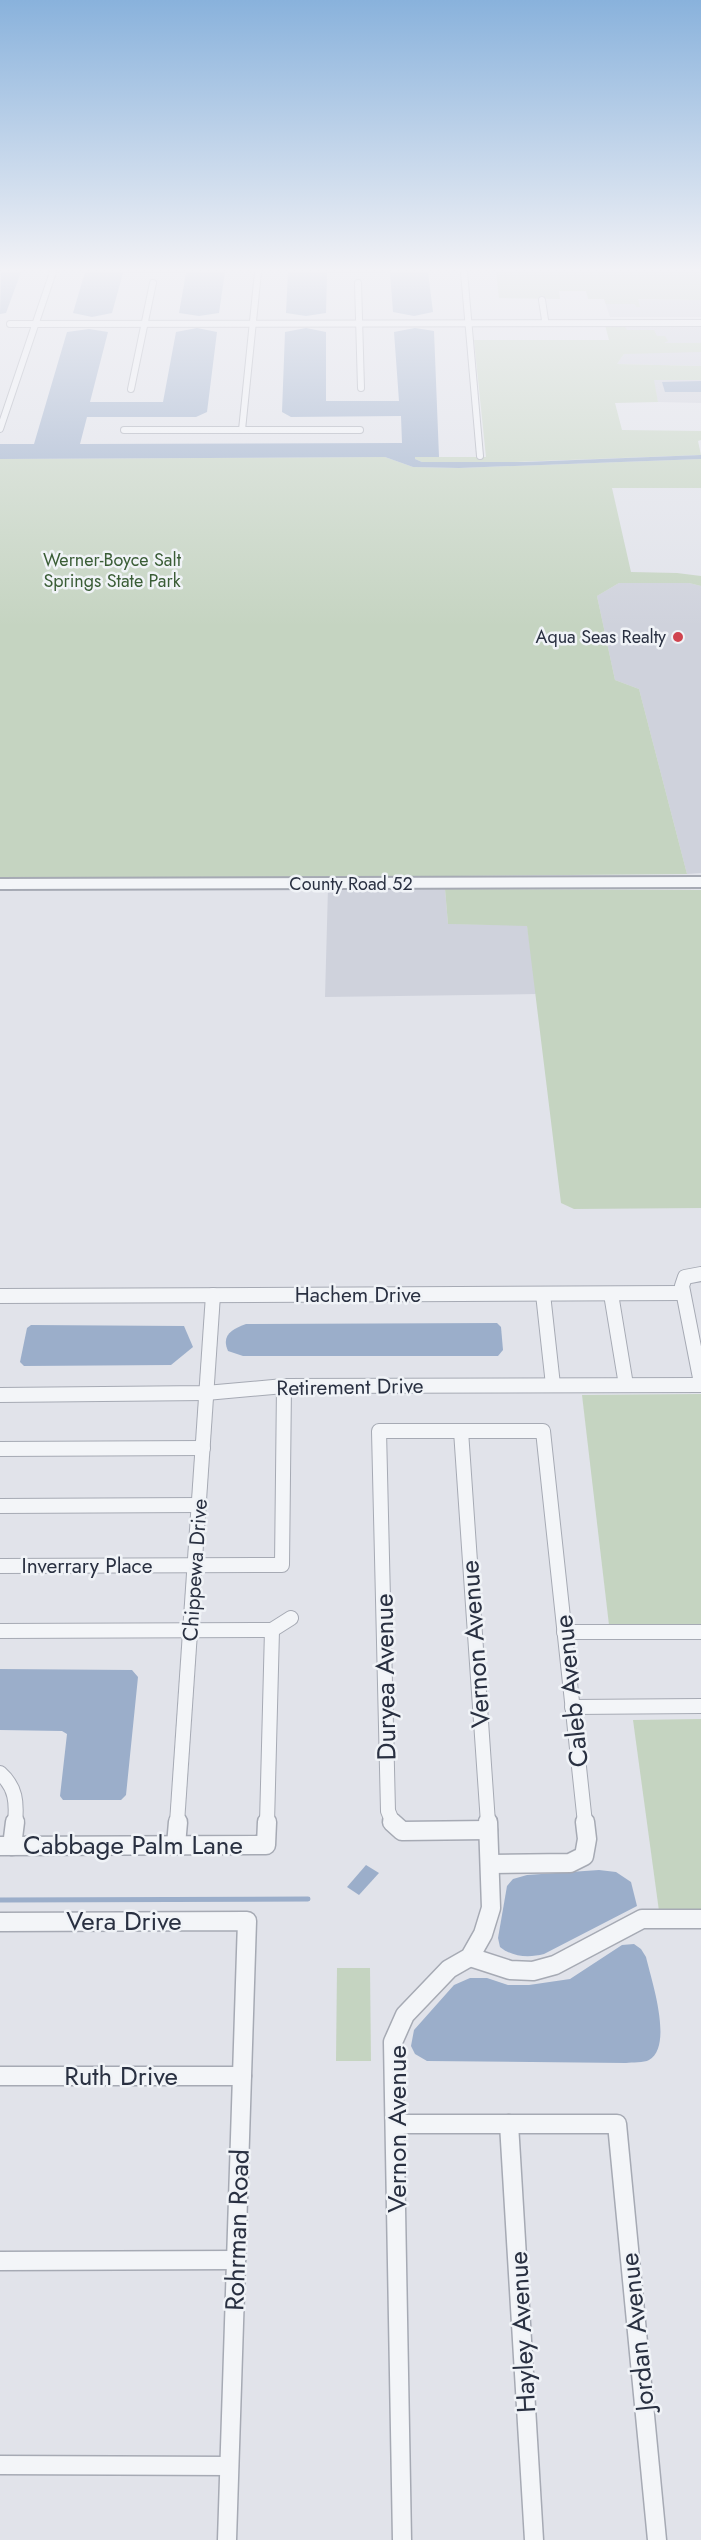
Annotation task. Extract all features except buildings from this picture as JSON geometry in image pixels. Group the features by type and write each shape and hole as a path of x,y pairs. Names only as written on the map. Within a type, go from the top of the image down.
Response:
{"street":[{"path":"0,429 13,391"},
{"path":"243,430 247,391"},
{"path":"474,391 480,456"},
{"path":"124,430 360,430"},
{"name":"County Road 52","path":"0,884 701,882"},
{"path":"701,1274 685,1277 682,1286 701,1384"},
{"name":"Hachem Drive","path":"0,1296 683,1293"},
{"path":"543,1294 553,1385"},
{"path":"611,1294 626,1385"},
{"name":"Chippewa Drive","path":"176,1845 213,1295"},
{"name":"Retirement Drive","path":"0,1395 206,1393 284,1386 701,1384"},
{"name":"Inverrary Place","path":"0,1566 282,1565 284,1386"},
{"name":"Duryea Avenue","path":"460,1431 379,1431 388,1811 392,1822 402,1831 488,1830"},
{"name":"Caleb Avenue","path":"460,1431 543,1431 587,1839 584,1856 570,1863 491,1864"},
{"name":"Vernon Avenue","path":"402,2540 393,2042 405,2015 449,1969 470,1957 483,1934 490,1908 491,1864 460,1431"},
{"path":"0,1449 203,1448"},
{"path":"0,1506 199,1505"},
{"path":"0,1631 272,1630 291,1618"},
{"name":"Cabbage Palm Lane","path":"6,1846 266,1845 272,1630"},
{"path":"564,1632 701,1632"},
{"path":"572,1707 701,1706"},
{"path":"0,1773 11,1780 16,1792 6,1846"},
{"path":"470,1957 510,1970 532,1971 555,1965 642,1919 701,1919"},
{"name":"Vera Drive","path":"0,1922 247,1921"},
{"name":"Rohrman Road","path":"227,2540 247,1921"},
{"name":"Ruth Drive","path":"0,2076 242,2076"},
{"path":"395,2124 509,2124"},
{"name":"Jordan Avenue","path":"509,2124 617,2124 657,2540"},
{"name":"Hayley Avenue","path":"509,2124 534,2540"},
{"path":"0,2260 236,2260"},
{"path":"0,2465 229,2466"}],"shaded area":[{"path":"655,391 701,391 701,403 658,402"},
{"path":"619,583 689,583 701,586 701,873 687,874 639,689 615,680 597,596"},
{"path":"328,888 445,889 448,924 527,925 537,994 325,997"}],"green space":[{"path":"479,391 656,391 658,402 615,403 622,430 701,431 701,440 698,441 701,455 460,464 422,462 415,459 415,457 486,457"},
{"name":"Werner-Boyce Salt Springs State Park","path":"385,457 413,467 459,468 701,459 701,488 612,488 631,572 701,576 701,586 689,583 619,583 597,596 615,680 639,689 687,874 0,880 0,459"},
{"path":"445,889 701,890 701,1208 574,1209 561,1203 527,926 448,924"},
{"path":"701,1394 701,1624 609,1625 582,1395"},
{"path":"701,1719 701,1910 659,1911 633,1720"},
{"path":"337,1968 370,1968 371,2061 336,2061"}],"water":[{"path":"50,391 93,391 90,402 163,402 165,391 210,391 207,412 196,417 87,417 80,444 402,443 401,416 291,417 282,412 283,391 326,391 326,401 399,401 398,391 436,391 439,457 415,457 422,462 525,462 701,455 701,459 459,468 413,467 385,457 0,459 0,444 34,444"},
{"path":"665,391 701,391 701,392"},
{"path":"497,1323 501,1327 503,1350 498,1356 243,1356 228,1351 226,1345 229,1333 246,1324"},
{"path":"31,1325 184,1326 193,1347 171,1365 24,1366 20,1362 27,1328"},
{"path":"0,1669 132,1670 138,1677 126,1795 121,1800 63,1800 60,1796 67,1734 62,1731 0,1730"},
{"path":"366,1865 379,1873 359,1895 347,1887"},
{"path":"599,1870 616,1872 631,1882 637,1906 544,1954 521,1956 500,1947 498,1938 507,1886 513,1879 527,1875"},
{"path":"634,1944 646,1957 659,2012 660,2041 656,2052 649,2060 626,2063 427,2061 415,2054 411,2046 414,2030 454,1985 470,1978 487,1978 508,1985 529,1985 570,1979 622,1945"}],"waterway":[{"path":"0,1900 308,1899"}],"place":[{"name":"Aqua Seas Realty","path":"678,637"}]}
